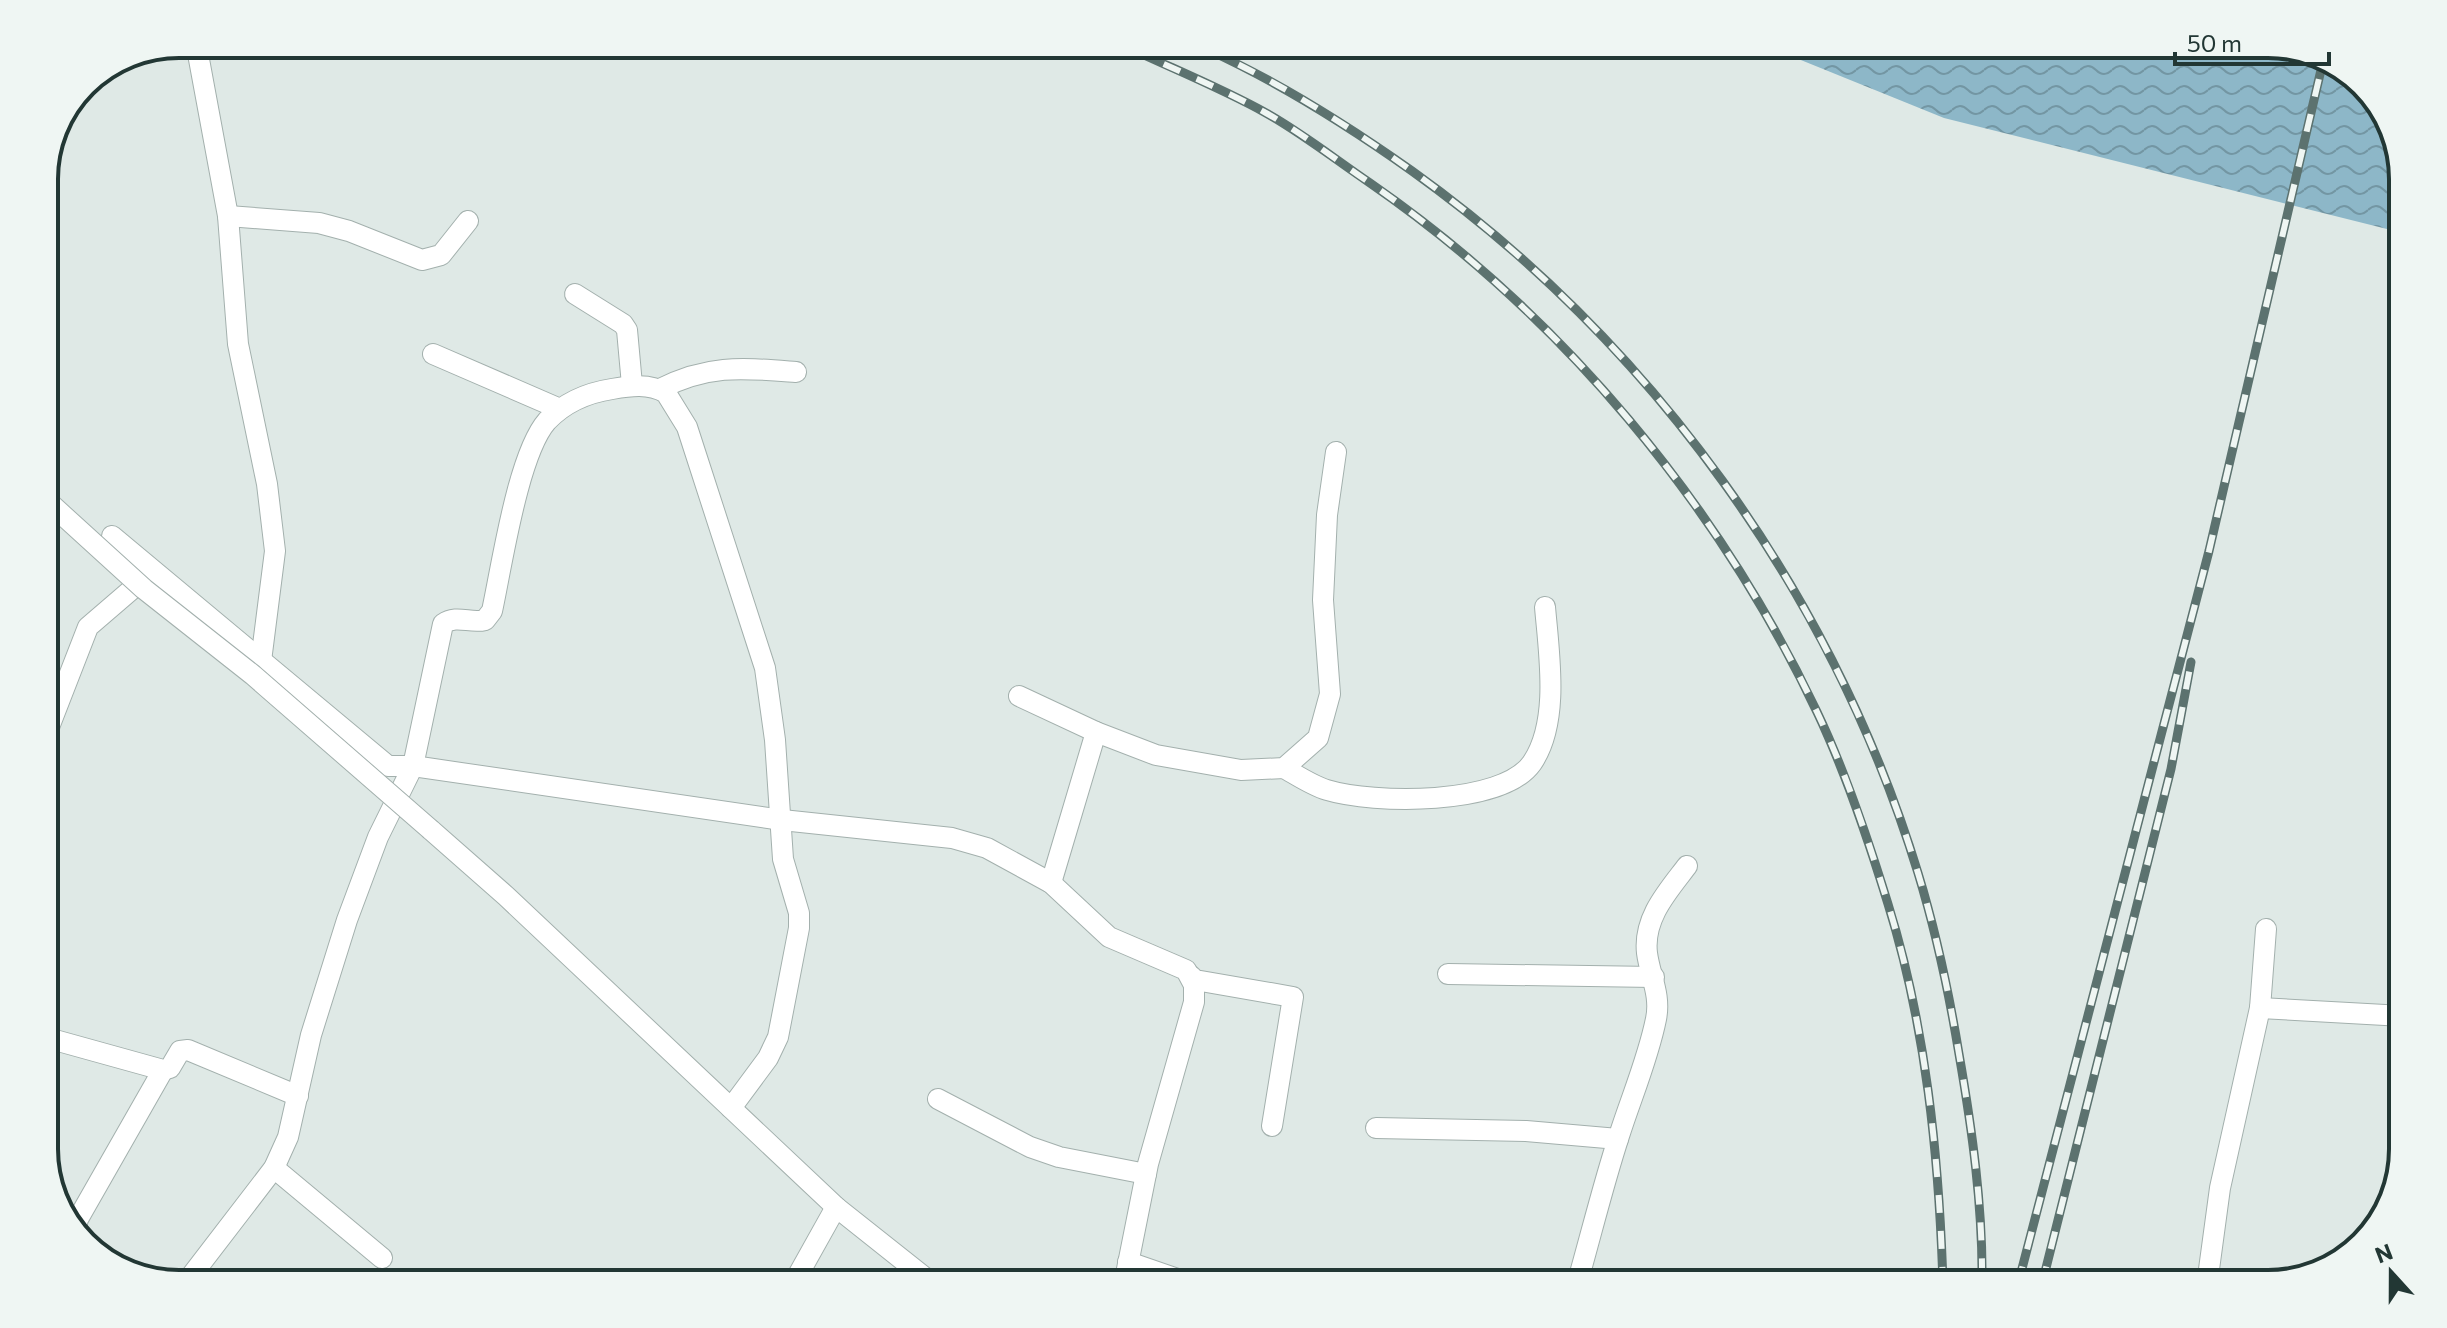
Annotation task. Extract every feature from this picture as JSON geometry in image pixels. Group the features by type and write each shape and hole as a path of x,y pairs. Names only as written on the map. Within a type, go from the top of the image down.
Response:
{"street":[{"path":"199,58 228,216 238,344 267,484 275,551 261,661"},
{"path":"228,216 319,223 349,231 422,260 441,255 468,221"},
{"path":"575,294 623,324 627,330 632,385"},
{"path":"433,354 560,409"},
{"path":"660,389 709,370 735,367 796,372"},
{"path":"196,1270 274,1168 288,1137 311,1035 347,920 378,837 413,766 439,631 448,621 478,622 485,620 492,611 523,469 539,432 560,409 580,396 632,385 660,389 673,400 687,427 765,668 775,740 783,859 799,913 799,928 778,1037 768,1058 731,1108"},
{"path":"1284,768 1318,738 1330,694 1323,600 1327,515 1336,452"},
{"path":"58,511 138,584 253,675 506,896 836,1207 915,1270"},
{"path":"112,536 388,766 413,766 782,820 952,838 987,848 1051,883 1109,937 1186,970 1195,980 1293,997 1272,1126"},
{"path":"58,704 88,627 138,584"},
{"path":"1019,696 1096,732 1156,755 1241,770 1284,768 1324,790 1362,798 1405,800 1490,789 1516,779 1532,762 1549,719 1551,679 1545,607"},
{"path":"1051,883 1096,732"},
{"path":"1581,1270 1657,1016 1654,977 1647,953 1652,918 1687,866"},
{"path":"2209,1270 2220,1188 2260,1008 2266,929"},
{"path":"1448,974 1654,977"},
{"path":"1127,1270 1146,1174 1194,1002 1191,976"},
{"path":"2260,1008 2389,1015"},
{"path":"58,1041 163,1070 170,1068 180,1051 188,1050 298,1096"},
{"path":"77,1213 163,1070"},
{"path":"938,1099 1030,1147 1059,1157 1146,1174"},
{"path":"1376,1128 1526,1131 1618,1139"},
{"path":"274,1168 382,1258"},
{"path":"801,1270 836,1207"},
{"path":"1128,1262 1151,1270"}],"water":[{"path":"1796,58 2268,58 2299,62 2321,70 2348,88 2377,126 2389,171 2389,229 1944,118"}],"railway":[{"path":"1151,58 1279,121 1440,235 1506,292 1569,353 1628,419 1682,488 1732,560 1777,635 1828,735 1856,806 1888,904 1921,1044 1934,1140 1942,1270"},
{"path":"1225,58 1312,105 1412,171 1499,239 1580,313 1654,394 1722,481 1783,572 1836,669 1881,769 1925,895 1946,985 1968,1111 1979,1197 1982,1270"},
{"path":"2022,1270 2209,551 2321,70"},
{"path":"2046,1270 2171,769 2191,662"}]}
